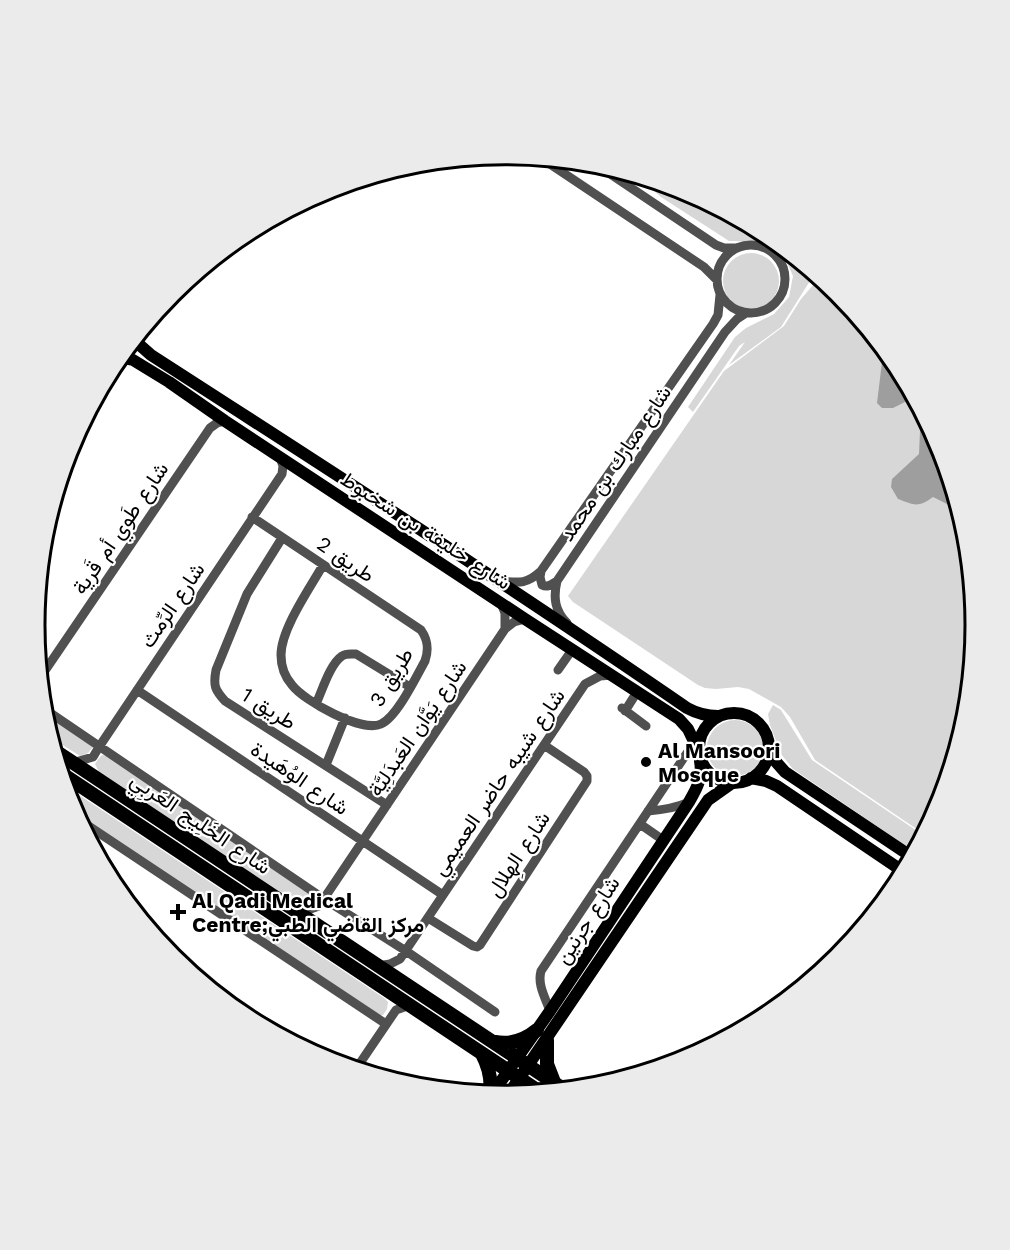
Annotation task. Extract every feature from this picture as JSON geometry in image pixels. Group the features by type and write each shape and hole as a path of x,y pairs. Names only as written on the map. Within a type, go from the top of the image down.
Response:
{"highway":[{"name":"شارع الخَلِيج العَربِي","path":"65,758 553,1082"},
{"name":"شارع الخَلِيج العَربِي","path":"72,781 528,1084"},
{"path":"492,1041 506,1043 519,1041 532,1034 542,1035 547,1064 557,1082"},
{"path":"481,1052 487,1063 491,1085"}],"main road":[{"name":"شارع خليفة بن شخبوط","path":"140,345 151,355 324,466 687,708 698,714 718,716"},
{"name":"شارع خليفة بن شخبوط","path":"130,359 169,382 679,719 688,729 695,755"},
{"path":"730,712 752,717 760,724 769,743 769,754 760,772 742,782 732,783 713,777 695,755 703,730 718,716 730,712"},
{"path":"769,754 786,772 905,852"},
{"name":"شارع جرنين","path":"542,1035 550,1011 698,786 702,770 695,755"},
{"path":"752,778 777,786 896,867"},
{"name":"شارع جرنين","path":"502,1085 514,1075 708,800 732,783"},
{"name":"شارع جرنين","path":"511,1085 514,1075"}],"street":[{"path":"556,168 704,267 717,280"},
{"path":"619,180 716,245 728,249 747,245 759,246 770,250 784,268 786,280 784,291 769,309 758,313 746,313 727,304 720,295 718,271 728,254 736,248"},
{"name":"شارع مبارك بن محمد","path":"541,571 713,324 718,315 720,295"},
{"name":"شارع مبارك بن محمد","path":"557,581 725,332 746,313"},
{"path":"207,408 211,419 210,428"},
{"path":"210,428 225,421"},
{"name":"شارع طَوي أم قَرية","path":"47,667 210,428"},
{"path":"280,457 283,466 282,474 298,469"},
{"name":"شارع الرِّمث","path":"93,757 282,474"},
{"name":"طريق 2","path":"252,518 421,630"},
{"name":"طريق 1","path":"282,538 247,594 216,670 214,680 216,690 225,701 387,805"},
{"name":"طريق 3","path":"323,565 291,620 281,654 282,666 292,686 316,704 361,724 381,725 395,712 425,661 428,652 425,636 421,630"},
{"path":"497,581 527,581 541,571"},
{"path":"541,571 542,585 549,586 557,581"},
{"path":"557,581 554,599 559,613 585,638"},
{"path":"501,603 505,613 505,629"},
{"name":"شارع يَوَّان العَبدَلِيَّة","path":"321,903 505,629 514,622 525,619"},
{"path":"558,670 572,650"},
{"path":"316,704 330,671 339,657 348,654 356,654 410,687"},
{"name":"شارع شيبه حاضر العميمي","path":"403,955 585,684 587,668 584,658"},
{"name":"شارع شيبه حاضر العميمي","path":"585,684 600,676 612,675"},
{"name":"شارع الوُهَيدة","path":"137,690 444,895"},
{"path":"637,692 623,710 646,726"},
{"path":"54,716 321,903 495,1012"},
{"path":"326,765 345,718"},
{"name":"شارع الهِلال","path":"428,918 473,946 480,945 587,781 584,772 544,745"},
{"path":"550,1011 540,983 541,971 657,798 695,755"},
{"path":"72,763 93,757 97,779"},
{"path":"657,798 668,809"},
{"path":"648,811 668,809 689,802"},
{"path":"640,824 663,840"},
{"path":"92,829 386,1024"},
{"path":"299,914 321,903"},
{"path":"321,903 324,930"},
{"path":"378,966 390,964 403,955"},
{"path":"403,955 402,972 405,984"},
{"path":"393,994 396,1010"},
{"path":"361,1062 396,1010 410,1005"}],"shaded area":[{"path":"654,191 708,212 759,242 729,241"},
{"path":"745,253 757,253 767,257 775,265 779,281 775,297 767,305 757,309 745,309 735,305 727,297 723,287 723,275 727,265 735,257"},
{"path":"786,261 810,281 781,327 729,365 745,342 739,346 693,412 688,407 735,337 746,328 774,314 789,297 793,276"},
{"path":"814,284 851,322 887,369 918,422 930,449 941,477 956,535 964,595 965,625 961,685 941,773 917,829 815,760 790,717 781,707 749,689 738,687 716,689 698,685 573,602 568,596 724,371 784,326 801,299"},
{"path":"882,362 906,401 893,408 882,408 877,403"},
{"path":"919,424 941,477 949,505 933,497 920,504 908,503 898,499 891,487 892,479 919,454"},
{"path":"773,705 781,710 812,760 917,831 908,847 793,769 781,754 768,714"},
{"path":"735,720 746,722 755,728 761,737 763,748 761,759 755,768 746,774 735,776 724,774 715,768 709,759 707,748 709,737 715,728 724,722"},
{"path":"55,721 93,747 88,753 80,756 61,744"},
{"path":"102,755 108,756 316,898 315,903 311,907 299,908 100,774 95,764"},
{"path":"77,794 384,998 388,1002 387,1009 383,1015 376,1016 92,828"}],"place":[{"name":"Al Mansoori Mosque","path":"646,762"},
{"name":"Al Qadi Medical Centre;مركز القاضي الطبي","path":"178,912"}]}
